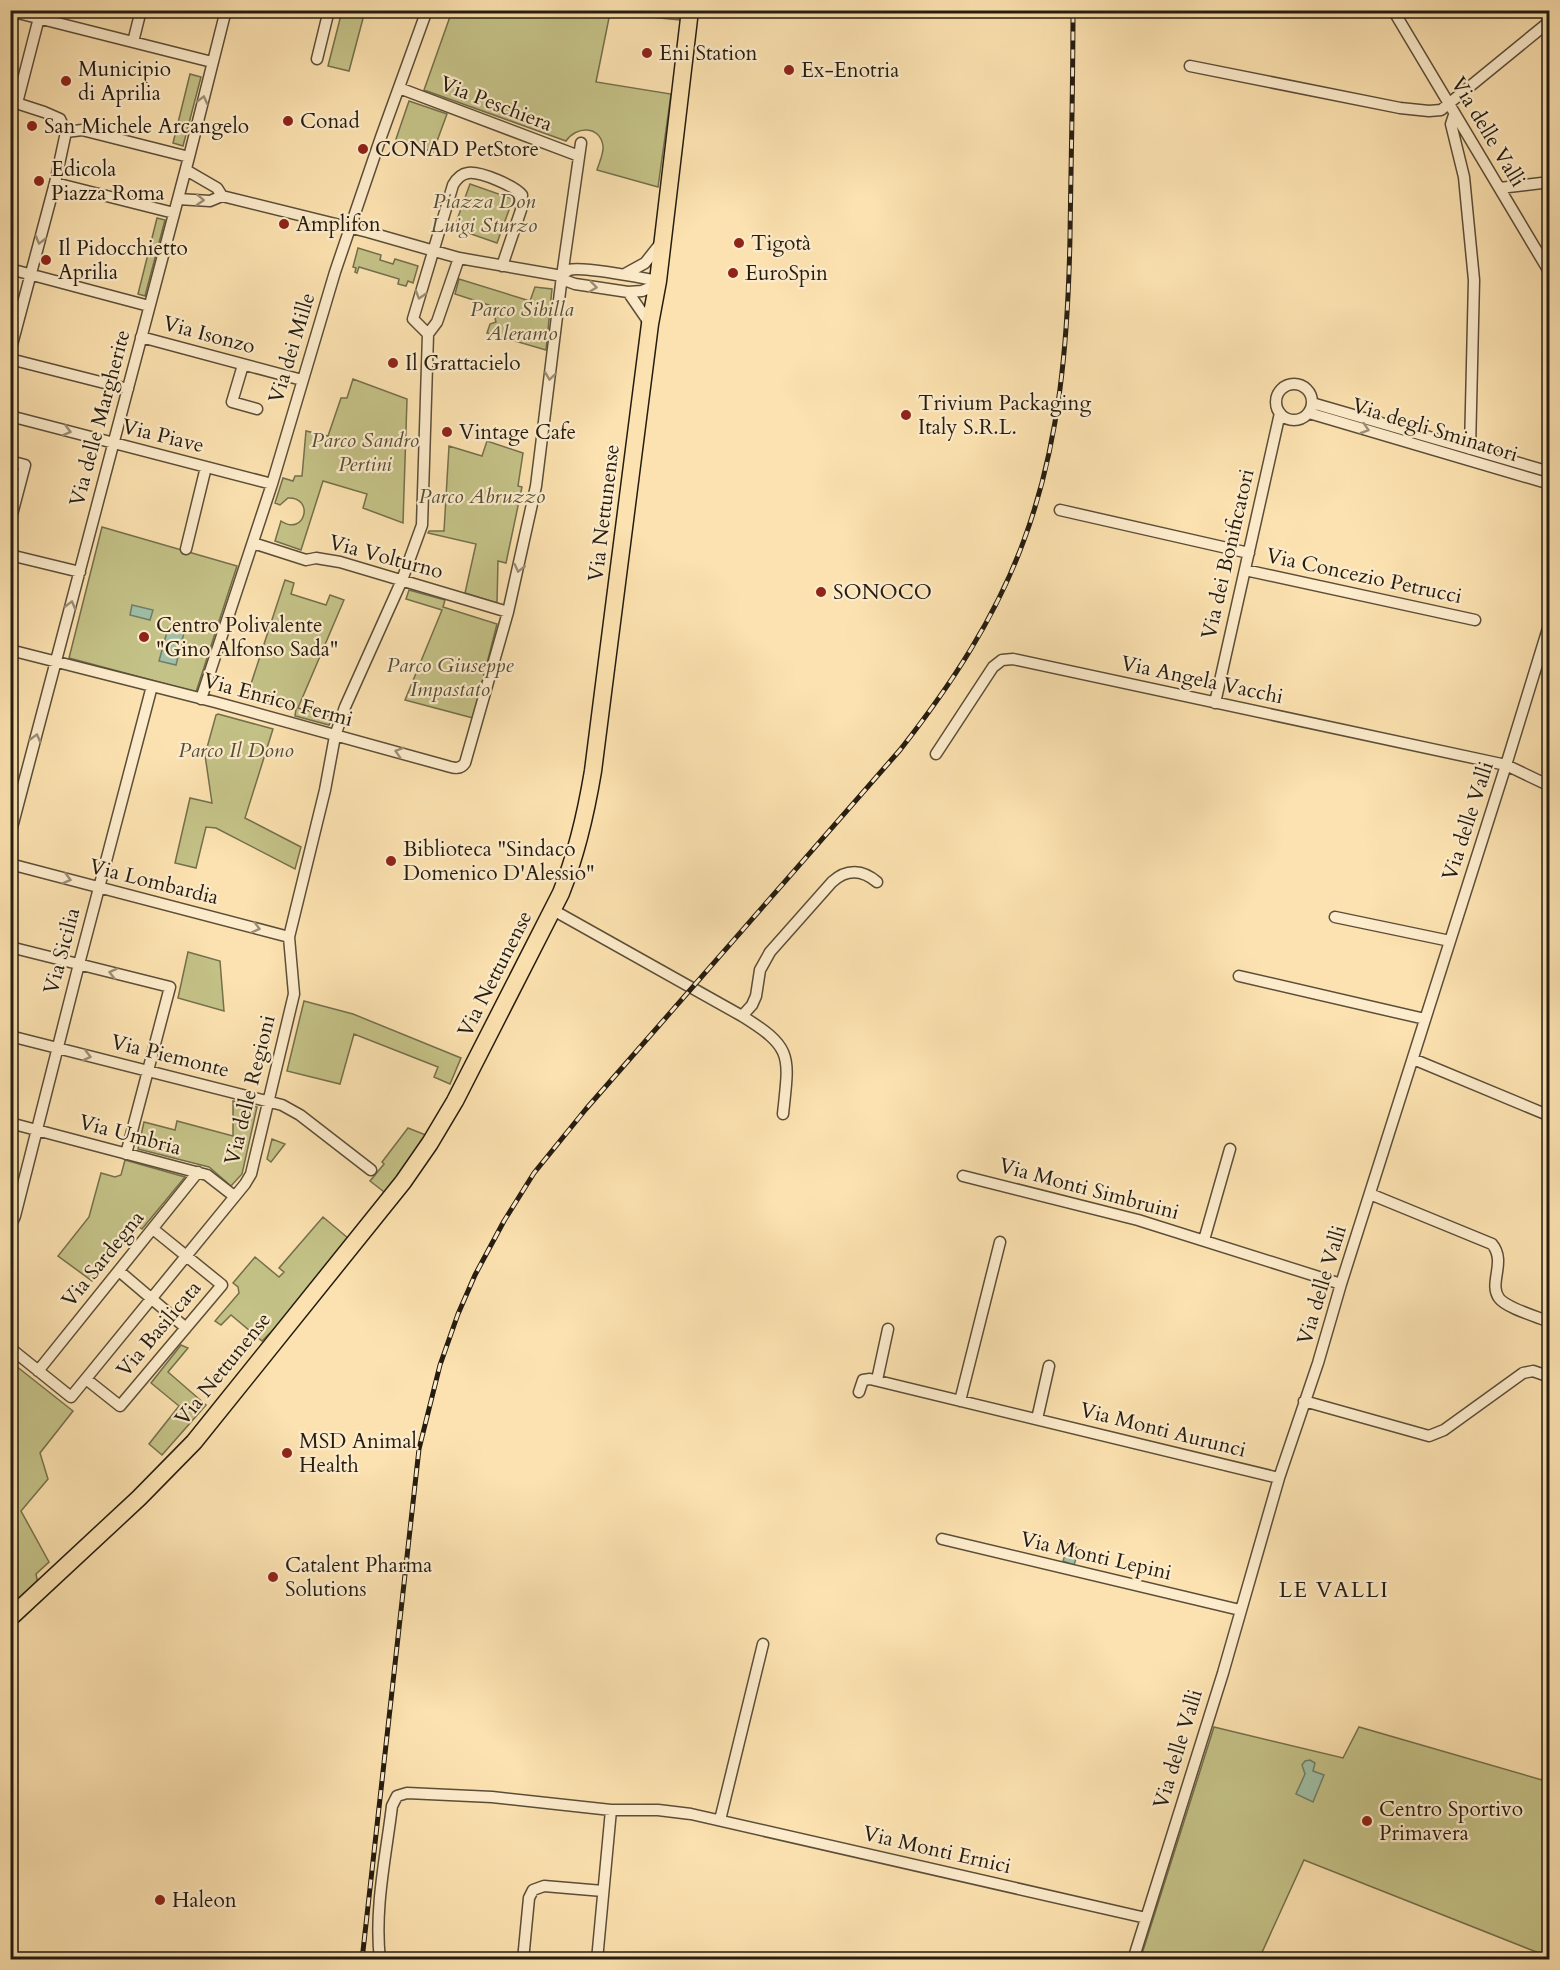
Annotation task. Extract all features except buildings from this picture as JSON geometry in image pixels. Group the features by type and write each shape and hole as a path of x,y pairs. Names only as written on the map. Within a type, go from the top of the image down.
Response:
{"main road":[{"name":"Via Nettunense","path":"10,1618 139,1498 194,1442 403,1182 455,1101 553,910 580,838 594,771 650,324 663,240 690,10"}],"street":[{"path":"133,42 141,10"},
{"name":"Via delle Margherite","path":"10,835 186,170 226,10"},
{"path":"317,58 329,10"},
{"name":"Via dei Mille","path":"201,699 272,484 350,227 427,10"},
{"name":"Via delle Valli","path":"1393,10 1550,273"},
{"path":"10,11 40,14 133,42 212,62"},
{"path":"10,352 55,183 66,132 60,119 14,102 40,14"},
{"path":"1190,66 1419,111 1451,110 1550,21"},
{"name":"Via Peschiera","path":"399,88 579,156"},
{"path":"1451,110 1451,124 1463,168 1474,280 1470,449"},
{"path":"66,132 82,130 189,157"},
{"path":"508,612 536,486 561,276 581,143"},
{"path":"1463,168 1473,160 1483,159"},
{"path":"186,170 217,188 222,196"},
{"path":"459,258 437,322 428,334 413,319 454,182 465,174 480,174 514,188 522,195 521,210 502,266"},
{"path":"1500,188 1550,182"},
{"path":"55,183 174,213"},
{"path":"178,199 210,201 222,196 350,227 459,258 561,276 564,280 575,284 628,292 642,291 657,283"},
{"path":"625,274 645,263 663,240"},
{"path":"10,269 150,306"},
{"path":"561,276 572,269 625,274 657,283"},
{"path":"628,292 650,324"},
{"name":"Via delle Regioni","path":"38,1371 71,1397 246,1183 252,1170 294,994 288,937 325,790 335,736 345,707 402,580 422,525 428,334"},
{"name":"Via Isonzo","path":"141,337 302,381"},
{"path":"10,359 128,389"},
{"path":"243,365 232,402 257,409"},
{"name":"Via degli Sminatori","path":"1292,385 1304,387 1311,397 1310,408 1305,417 1294,420 1284,417 1277,408 1278,396 1281,390 1292,385"},
{"name":"Via degli Sminatori","path":"1310,408 1550,472"},
{"name":"Via degli Sminatori","path":"1310,408 1550,484"},
{"name":"Via dei Bonificatori","path":"1215,703 1280,413"},
{"name":"Via Piave","path":"10,416 272,484"},
{"path":"10,461 25,465 10,522"},
{"path":"186,549 206,467"},
{"path":"1060,510 1249,553"},
{"name":"Via Volturno","path":"253,543 306,560 316,558 340,562 508,612"},
{"path":"10,555 80,572"},
{"name":"Via Concezio Petrucci","path":"1245,570 1475,620"},
{"name":"Via Enrico Fermi","path":"10,650 460,768 465,763 508,612"},
{"name":"Via delle Valli","path":"1133,1959 1223,1673 1279,1478 1318,1364 1341,1284 1550,622"},
{"name":"Via Angela Vacchi","path":"936,754 993,667 1006,660 1017,660 1506,765 1550,786"},
{"name":"Via Sicilia","path":"10,1227 15,1216 78,964 152,686"},
{"name":"Via Lombardia","path":"10,864 288,937"},
{"path":"741,1016 752,1005 756,996 760,970 770,952 832,882 842,874 854,872 864,873 877,882"},
{"path":"553,910 769,1033 784,1054 788,1069 783,1114"},
{"path":"1335,917 1450,941"},
{"path":"10,947 170,987 126,1154"},
{"path":"1239,976 1425,1019"},
{"name":"Via Piemonte","path":"10,1036 286,1106 371,1170"},
{"path":"1413,1059 1550,1116"},
{"name":"Via Umbria","path":"10,1123 198,1172 207,1175 234,1196"},
{"name":"Via Monti Simbruini","path":"1204,1240 1230,1149"},
{"name":"Via Sardegna","path":"38,1371 198,1172"},
{"name":"Via Monti Simbruini","path":"963,1176 1138,1220 1341,1284"},
{"path":"1370,1194 1492,1244 1499,1258 1496,1289 1499,1298 1506,1304 1550,1322"},
{"name":"Via Basilicata","path":"86,1379 120,1406 222,1285 153,1229"},
{"path":"960,1401 1000,1242"},
{"path":"118,1271 186,1328"},
{"path":"859,1392 864,1379 877,1380 888,1329"},
{"path":"10,1348 38,1371"},
{"path":"1037,1419 1048,1366"},
{"path":"1304,1401 1429,1436 1444,1430 1523,1373 1533,1371 1550,1377"},
{"name":"Via Monti Aurunci","path":"877,1380 1279,1478"},
{"name":"Via Monti Lepini","path":"942,1539 1240,1610"},
{"path":"720,1820 763,1644"},
{"name":"Via Monti Ernici","path":"381,1959 378,1917 392,1806 397,1796 407,1793 492,1797 611,1810 666,1811 720,1820 1146,1918"},
{"path":"597,1959 611,1810"},
{"path":"523,1959 529,1898 533,1890 544,1886 603,1891"}],"green space":[{"path":"342,11 365,11 349,71 328,66"},
{"path":"452,11 680,11 679,20 610,13 596,82 671,94 658,187 597,170 603,146 601,139 593,131 581,130 566,141 424,90"},
{"path":"190,74 201,77 183,146 173,143"},
{"path":"409,101 447,114 433,152 396,139"},
{"name":"Piazza Don Luigi Sturzo","path":"470,184 513,199 497,243 454,228"},
{"path":"157,218 165,220 145,296 138,294"},
{"path":"358,248 381,255 380,260 393,264 395,259 418,266 413,283 408,281 406,286 398,284 399,279 359,267 357,273 355,272 356,268 353,267"},
{"name":"Parco Sibilla Aleramo","path":"459,279 530,301 535,287 552,289 546,350 487,333 490,324 496,322 492,306 455,294"},
{"name":"Parco Sandro Pertini","path":"353,379 407,399 403,523 363,508 367,494 323,481 301,550 275,541 281,521 289,525 296,524 304,515 302,503 296,499 288,498 280,505 275,503 283,478 293,481 295,476 302,476 306,431 328,436 341,398 347,398"},
{"name":"Parco Abruzzo","path":"487,441 523,453 518,486 522,487 506,563 498,561 497,603 465,593 476,544 428,533 429,531 444,531 449,446 482,456"},
{"path":"102,527 237,566 196,692 69,658"},
{"path":"285,580 294,583 291,594 326,605 330,595 344,600 298,708 333,717 329,725 295,716 296,709 247,696"},
{"name":"Parco Giuseppe Impastato","path":"409,590 445,600 443,607 497,624 473,718 405,700 442,610 406,599"},
{"name":"Parco Il Dono","path":"218,714 273,729 245,818 301,847 295,869 216,828 206,827 196,868 175,863 190,798 212,803 205,755"},
{"path":"188,952 220,961 224,1011 178,998"},
{"path":"304,1001 353,1014 461,1058 450,1084 434,1077 438,1067 354,1034 340,1084 287,1071"},
{"path":"233,1101 257,1107 242,1174 231,1186 209,1167 138,1149 144,1122 175,1130 177,1121 233,1136"},
{"path":"408,1128 431,1137 388,1195 370,1181"},
{"path":"272,1139 285,1144 271,1162 267,1159"},
{"path":"125,1160 185,1177 142,1229 139,1227 92,1281 58,1256 89,1217 101,1173 115,1177 121,1175"},
{"path":"323,1217 348,1238 291,1312 262,1341 231,1315 221,1325 215,1321 239,1293 238,1287 233,1283 255,1257 279,1277 284,1272 279,1268"},
{"path":"181,1345 188,1348 168,1372 206,1405 162,1455 149,1444 179,1406 151,1383"},
{"path":"11,1362 73,1411 40,1453 48,1479 21,1511 49,1562 36,1574 38,1584 11,1609"},
{"name":"Centro Sportivo Primavera","path":"1214,1727 1343,1758 1359,1727 1549,1782 1549,1957 1304,1860 1259,1959 1140,1960"}],"shaded area":[{"path":"132,605 153,610 150,620 130,615"},
{"path":"168,628 184,633 176,665 159,661"},
{"path":"1068,1544 1076,1547 1075,1551 1078,1553 1074,1565 1063,1561"},
{"path":"1310,1760 1315,1763 1313,1771 1324,1775 1313,1802 1296,1794 1305,1774 1302,1765 1305,1761"}],"railway":[{"path":"362,1960 419,1449 440,1365 475,1275 504,1221 534,1173 586,1109 900,750 937,701 986,623 1024,540 1036,503 1054,429 1064,353 1070,237 1073,10"}],"place":[{"name":"Eni Station","path":"647,53"},
{"name":"Ex-Enotria","path":"789,70"},
{"name":"Municipio di Aprilia","path":"66,81"},
{"name":"Conad","path":"288,121"},
{"name":"San Michele Arcangelo","path":"32,126"},
{"name":"CONAD PetStore","path":"363,149"},
{"name":"Edicola Piazza Roma","path":"39,181"},
{"name":"Amplifon","path":"284,224"},
{"name":"Tigotà","path":"739,243"},
{"name":"Il Pidocchietto Aprilia","path":"46,260"},
{"name":"EuroSpin","path":"733,273"},
{"name":"Il Grattacielo","path":"393,363"},
{"name":"Trivium Packaging Italy S.R.L.","path":"906,415"},
{"name":"Vintage Cafe","path":"447,432"},
{"name":"SONOCO","path":"821,592"},
{"name":"Centro Polivalente \"Gino Alfonso Sada\"","path":"144,637"},
{"name":"Biblioteca \"Sindaco Domenico D'Alessio\"","path":"391,861"},
{"name":"MSD Animal Health","path":"287,1453"},
{"name":"Catalent Pharma Solutions","path":"273,1577"},
{"name":"Centro Sportivo Primavera","path":"1367,1821"},
{"name":"Haleon","path":"160,1900"}],"district":[{"name":"LE VALLI","path":"1334,1590"}]}
